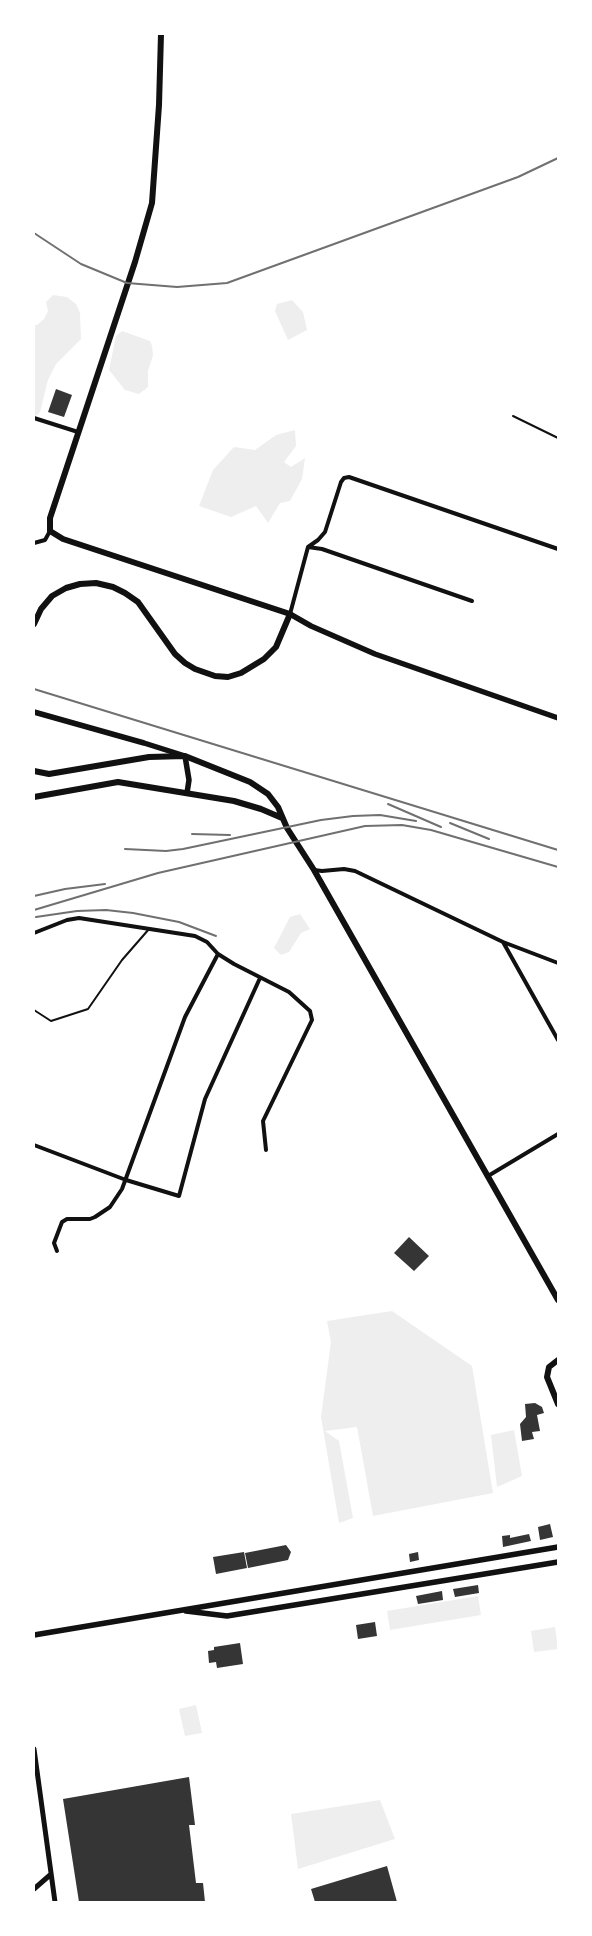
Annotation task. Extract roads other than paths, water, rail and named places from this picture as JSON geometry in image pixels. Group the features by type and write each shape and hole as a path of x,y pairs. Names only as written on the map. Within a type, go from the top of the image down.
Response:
{"main road":[{"path":"161,34 159,106 152,203 135,262 50,518 50,531 63,539 290,614 311,626 374,654 558,718"},
{"path":"34,624 41,609 52,596 66,588 80,584 96,583 113,587 138,602 175,654 185,664 215,676 228,677 241,673 264,659 276,647 290,614"},
{"path":"34,712 185,756 250,782 268,794 278,807 282,818 314,870 558,1300"},
{"path":"34,770 49,774 149,757 185,756"},
{"path":"185,756 189,780 187,794"},
{"path":"34,797 118,782 234,801 282,818"},
{"path":"558,1360 549,1367 546,1377 558,1404"},
{"path":"34,1635 558,1548"},
{"path":"182,1611 227,1616 558,1562"},
{"path":"226,1603 220,1611 227,1616"}],"street":[{"path":"34,418 78,432"},
{"path":"290,614 308,547 326,532 341,482 344,478 349,477 558,549"},
{"path":"34,543 45,540 50,531"},
{"path":"308,547 322,548 472,602"},
{"path":"314,870 355,870 502,942 558,963"},
{"path":"34,933 67,920 80,918 195,936 207,942 218,954 289,992 310,1011 312,1020 263,1121 266,1150"},
{"path":"502,942 558,1040"},
{"path":"57,1251 54,1243 62,1222 67,1219 90,1219 110,1207 122,1189 185,1017 218,954"},
{"path":"34,1145 126,1180 179,1196 205,1100 260,978"},
{"path":"488,1176 558,1134"},
{"path":"34,1749 55,1902"},
{"path":"34,1889 50,1875"}],"lane":[{"path":"513,416 558,438"},
{"path":"34,1010 51,1021 88,1009 122,960 149,929"}],"railway":[{"path":"34,233 81,264 127,283 177,287 227,283 518,177 558,158"},
{"path":"34,689 558,850"},
{"path":"388,804 441,827"},
{"path":"125,849 166,851 183,849 321,820 353,816 380,815 416,821"},
{"path":"450,823 489,839"},
{"path":"34,910 158,873 365,826 402,825 431,830 558,867"},
{"path":"192,834 230,835"},
{"path":"34,896 65,889 105,884"},
{"path":"36,917 77,911 106,910 179,922 216,936"}]}
